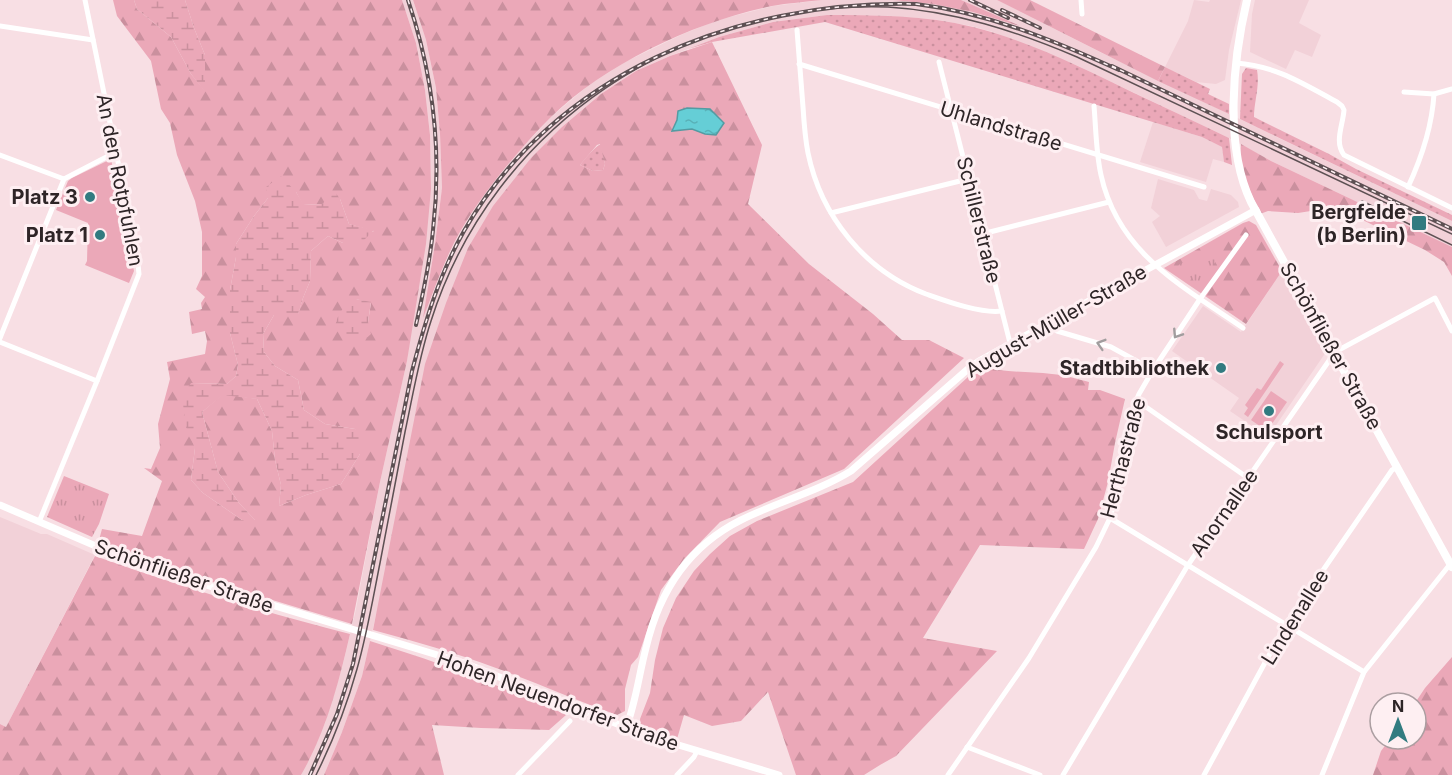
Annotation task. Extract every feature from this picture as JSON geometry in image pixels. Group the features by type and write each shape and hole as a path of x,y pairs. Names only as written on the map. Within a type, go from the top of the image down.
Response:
{"main road":[{"name":"Schönfließer Straße","path":"1247,0 1236,63 1235,141 1239,168 1248,193 1451,564"},
{"name":"August-Müller-Straße","path":"626,728 658,606 676,576 697,551 740,520 851,471 979,361 1256,210"},
{"name":"Schönfließer Straße","path":"0,505 140,566 338,626"},
{"name":"Hohen Neuendorfer Straße","path":"338,626 464,663 657,740 779,775"}],"street":[{"name":"An den Rotpfuhlen","path":"39,522 139,274 85,0"},
{"path":"1080,0 1082,14"},
{"path":"0,26 93,40"},
{"path":"797,30 807,150 814,178 831,213 844,233 878,267 920,291 987,311 1002,311"},
{"name":"Schillerstraße","path":"939,62 1010,344"},
{"path":"1236,63 1258,65 1276,71 1340,104 1344,112 1339,144 1344,156 1452,208"},
{"name":"Uhlandstraße","path":"800,64 1203,187"},
{"path":"1404,92 1434,94 1452,89"},
{"path":"1408,187 1424,147 1434,94"},
{"path":"1094,106 1101,176 1109,202 1125,231 1137,248 1154,265 1243,328"},
{"path":"97,381 0,340 64,179 116,152"},
{"path":"0,155 64,179"},
{"path":"831,213 968,178"},
{"path":"982,234 1109,202"},
{"name":"Herthastraße","path":"948,775 1034,651 1096,547 1110,518 1136,400 1200,299 1246,235"},
{"name":"Ahornallee","path":"1063,775 1188,565 1335,352 1435,298 1452,331"},
{"path":"1049,322 1057,331 1110,347 1153,370"},
{"path":"1136,400 1248,478"},
{"name":"Lindenallee","path":"1204,775 1286,624 1390,474 1398,467"},
{"path":"1110,518 1364,672"},
{"path":"1322,775 1364,672 1451,564"},
{"path":"518,775 570,722"},
{"path":"967,747 1040,775"},
{"path":"677,775 697,752"}],"shaded area":[{"path":"402,0 413,0 426,40 436,88 440,134 442,188 424,315 455,242 482,196 552,116 590,84 627,61 718,20 773,6 822,0 893,0 933,4 973,12 1014,24 961,0 997,0 1452,221 1452,247 1078,66 993,32 971,26 938,20 869,15 827,15 773,22 719,37 636,71 601,94 562,127 376,615 362,676 342,732 324,775 301,775 325,723 342,668 356,609 380,482 407,361 431,189 430,135 425,90 416,43"},
{"path":"1194,0 1209,2 1210,0 1241,0 1229,50 1225,80 1216,84 1196,82 1165,67 1188,21"},
{"path":"1255,0 1309,0 1299,23 1321,35 1312,57 1295,50 1286,69 1250,52"},
{"path":"1153,122 1202,137 1222,147 1224,162 1213,159 1206,182 1140,162"},
{"path":"1158,179 1194,190 1199,199 1207,201 1211,189 1231,195 1238,202 1239,207 1166,247 1152,222 1160,216 1151,208"},
{"path":"1282,271 1326,352 1268,437 1230,411 1239,398 1172,351 1203,306 1241,332"},
{"path":"0,517 95,555 6,727 0,724"}],"green space":[{"path":"113,0 134,0 137,9 171,37 191,74 205,91 205,55 185,0 402,0 416,43 425,90 430,135 431,189 426,244 407,361 352,624 193,576 120,550 99,540 102,529 142,536 162,481 144,468 151,469 160,448 158,424 170,379 167,362 205,354 207,341 205,331 192,334 189,312 202,309 201,303 205,297 196,289 202,276 202,232 195,201 177,155 170,123 161,109 151,61 117,16","holes":["296,192 303,205 322,204 340,199 349,224 374,231 343,243 328,236 311,251 310,281 298,314 274,315 263,334 264,352 275,366 298,380 304,410 325,424 355,429 360,454 341,484 279,506 281,485 275,460 272,431 257,399 223,394 202,412 218,472 239,503 255,520 242,520 203,493 191,480 195,448 191,383 227,384 236,376 238,365 230,333 230,290 236,244 268,198","356,299 371,303 368,322"]},
{"path":"134,0 185,0 205,55 205,92 191,74 171,37 137,9"},
{"path":"413,0 822,0 778,5 743,13 684,33 625,62 573,97 528,142 478,204 459,233 423,318 442,188 436,88 426,40"},
{"path":"893,0 961,0 1020,26 973,12 933,4"},
{"path":"997,0 1030,0 1165,67 1158,81"},
{"path":"827,15 937,20 973,27 1035,47 1229,138 1232,165 1224,162 1222,147 1202,137 825,22 712,42 688,49 719,37 773,22"},
{"path":"712,42 762,145 748,204 809,264 902,340 929,340 964,358 844,469 720,522 684,559 661,590 638,657 631,665 625,689 625,711 617,715 481,663 373,630 425,364 468,248 493,206 531,158 562,127 601,94 636,71 670,56","holes":["600,144 605,164 603,170 593,171 580,165"]},
{"path":"1165,67 1210,89 1208,94 1229,104 1229,114 1158,81"},
{"path":"1246,68 1257,70 1254,117 1452,215 1452,221 1240,119 1242,74"},
{"path":"601,144 605,164 603,170 593,171 580,165 593,150"},
{"path":"1241,144 1271,161 1452,247 1452,276 1444,262 1425,250 1348,213 1330,216 1317,210 1298,213 1268,211 1260,214 1240,167"},
{"path":"111,159 134,271 129,283 85,265 88,223 56,210 68,181"},
{"path":"281,176 296,192 304,205 322,204 335,192 349,224 374,230 361,243 343,243 328,236 311,251 310,281 298,315 274,315 263,334 264,352 275,366 298,380 304,410 325,424 355,429 362,437 360,454 341,484 279,506 281,485 275,460 272,431 257,399 223,395 202,412 218,472 239,503 256,521 242,520 203,493 191,480 195,448 186,427 182,396 191,383 227,384 236,376 238,365 230,333 230,290 236,244 268,198 266,187"},
{"path":"1249,221 1256,225 1282,271 1246,324 1164,268"},
{"path":"1210,248 1217,251 1218,258 1201,283 1197,283 1178,270 1180,264"},
{"path":"356,299 371,302 368,322 371,334 362,342 347,338 335,329 341,311"},
{"path":"1280,361 1284,364 1248,417 1244,414 1248,408 1245,405 1257,388 1261,390"},
{"path":"980,366 998,370 1066,376 1089,382 1088,390 1100,390 1125,399 1098,519 1084,549 980,545 923,638 997,651 896,756 864,775 796,775 768,692 741,721 712,726 684,715 677,739 641,727 640,719 650,693 663,628 676,598 694,571 730,536 757,521 853,482"},
{"name":"Schulsport","path":"1271,391 1287,402 1267,431 1251,420"},
{"path":"64,476 109,494 92,537 47,517"},
{"path":"95,556 222,598 350,634 325,724 301,775 0,775 0,724 6,727"},
{"path":"370,641 470,675 566,715 549,730 432,725 444,775 324,775 362,676"},
{"path":"1452,657 1452,775 1373,775 1381,751 1428,751 1428,691 1423,691"}],"water":[{"path":"687,108 710,109 724,123 716,135 692,129 672,131 678,111"}],"tram line":[{"path":"316,775 339,723 357,669 370,616 416,376 431,321 460,251 500,188 549,134 606,88 670,52 739,26 812,10 888,7 961,18 1008,31 1077,57 1452,234"},
{"path":"1362,201 1452,245"}],"railway":[{"path":"408,0 424,56 436,143 436,201 432,242 416,325"},
{"path":"970,0 1008,18"},
{"path":"310,775 337,714 353,664 412,371 434,299 447,265 464,231 502,176 547,129 599,89 656,57 718,33 782,16 849,6 916,4 969,14 1045,38 1119,70"},
{"path":"1002,10 1040,28"},
{"path":"1112,66 1452,229"}],"place":[{"name":"Platz 3","path":"90,197"},
{"name":"Bergfelde (b Berlin)","path":"1419,223"},
{"name":"Platz 1","path":"100,235"},
{"name":"Stadtbibliothek","path":"1221,368"},
{"name":"Schulsport","path":"1269,411"}]}
